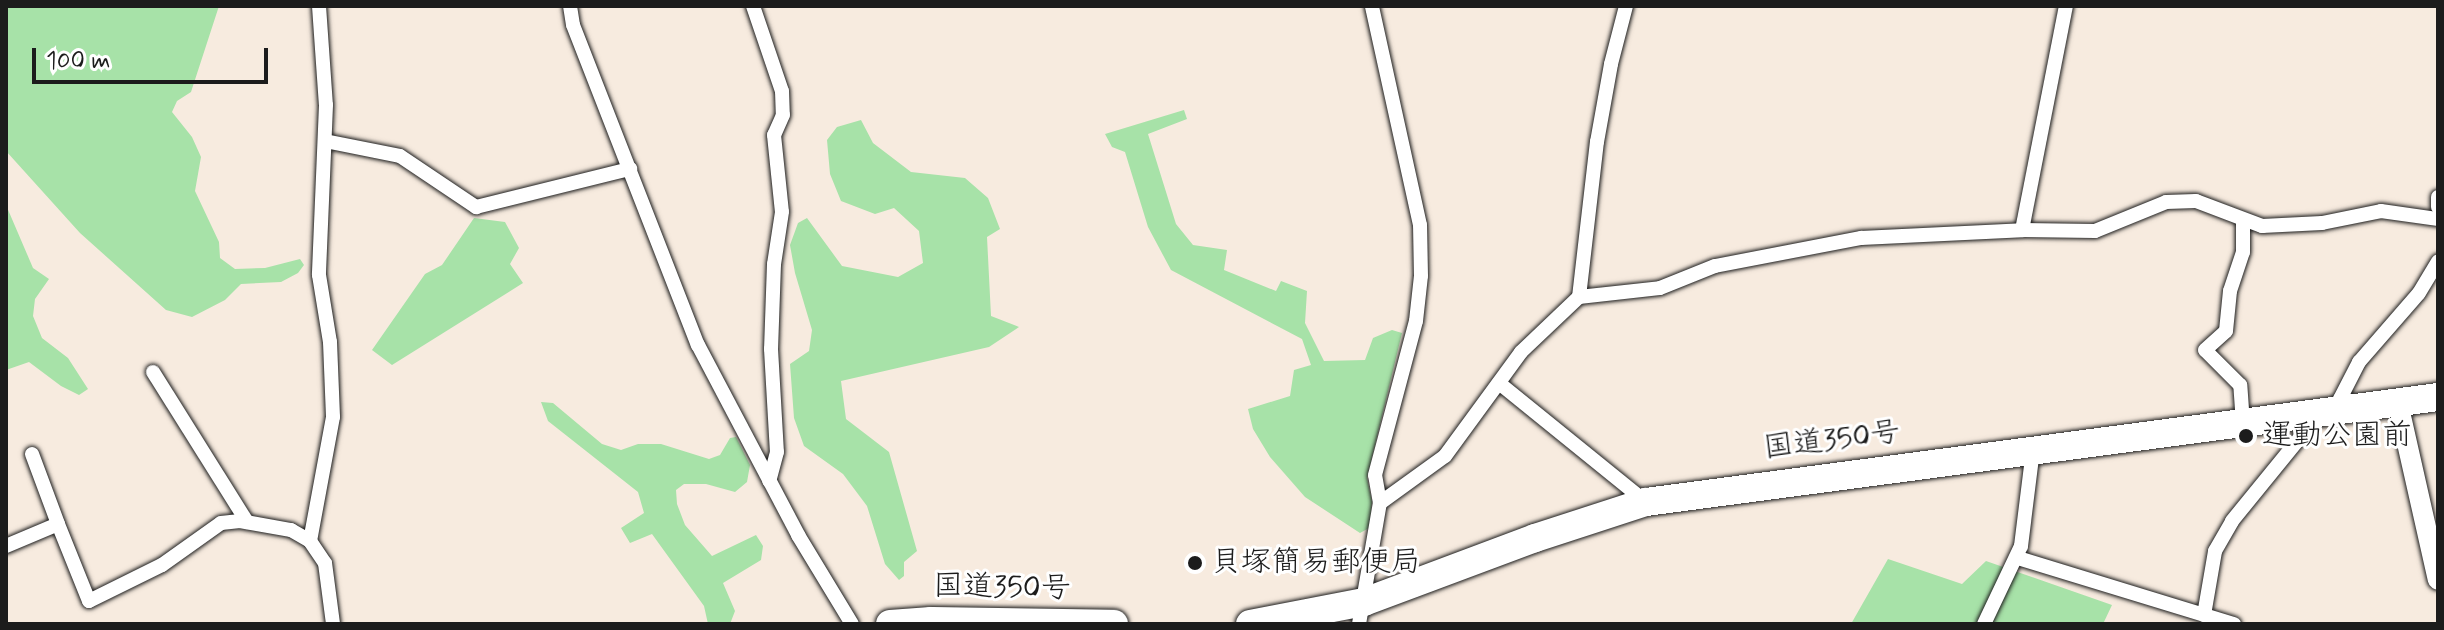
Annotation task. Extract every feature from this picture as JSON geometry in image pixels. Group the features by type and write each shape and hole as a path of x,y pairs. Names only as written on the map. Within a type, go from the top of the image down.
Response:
{"highway":[{"name":"国道350号","path":"1250,624 1361,613 1535,538 1646,502 2438,397"},
{"name":"国道350号","path":"890,624 1114,624"}],"street":[{"path":"310,541 333,417 330,342 319,275 325,59 319,6"},
{"path":"570,6 573,25 667,273 698,345 769,481 852,624"},
{"path":"753,6 782,91 783,115 774,135 782,212 774,264 771,349 777,452 769,481"},
{"path":"1361,613 1380,503 1375,475 1416,321 1421,276 1420,225 1372,6"},
{"path":"1579,297 1597,142 1611,64 1626,6"},
{"path":"2022,230 2066,6"},
{"path":"325,141 400,156 476,207 630,169"},
{"path":"2438,197 2438,207"},
{"path":"1380,503 1445,456 1544,327 1579,297 1660,288 1715,266 1861,238 2022,230 2095,231 2166,202 2196,201 2220,209 2243,222 2262,226 2307,224 2381,211 2438,219"},
{"path":"2243,222 2243,252 2230,291 2226,331 2205,350 2240,385 2243,424"},
{"path":"2204,615 2215,551 2232,521 2311,424 2327,413 2359,362 2419,293 2438,261"},
{"path":"153,372 247,522"},
{"path":"1499,383 1565,441 1646,502"},
{"path":"2398,403 2438,580"},
{"path":"1984,624 2018,558 2033,450"},
{"path":"32,454 89,601 162,565 221,523 247,522 291,530 310,541 325,563 333,624"},
{"path":"6,546 58,524"},
{"path":"2018,558 2234,624"}],"green space":[{"path":"6,6 219,6 191,92 177,101 172,112 192,137 201,157 195,191 219,242 220,258 235,269 265,268 300,259 304,265 298,273 281,282 241,284 225,300 192,317 166,310 80,233 6,151"},
{"path":"1184,110 1187,119 1148,134 1176,224 1193,245 1227,250 1224,270 1276,291 1281,281 1307,291 1305,323 1324,361 1365,360 1373,338 1392,330 1402,333 1367,478 1372,502 1369,528 1360,533 1305,497 1270,457 1253,429 1248,409 1290,396 1294,370 1311,365 1302,339 1171,270 1148,227 1125,152 1112,147 1105,134"},
{"path":"861,120 873,143 911,172 965,178 988,198 1000,229 987,237 991,316 1019,327 989,347 841,381 846,419 889,452 917,551 904,562 904,576 899,580 885,564 867,506 843,474 804,446 794,418 790,364 809,351 812,330 790,245 798,223 807,218 842,266 898,277 923,263 919,231 894,208 875,214 841,201 830,174 827,140 837,127"},
{"path":"6,205 33,268 49,279 35,299 33,316 42,338 68,358 88,389 79,395 61,386 29,362 6,370"},
{"path":"474,218 505,222 519,248 510,264 523,283 392,365 372,350 425,274 442,265"},
{"path":"541,402 553,403 602,444 621,450 638,444 661,444 709,459 720,455 730,438 736,437 750,465 747,482 735,492 706,484 684,484 676,490 677,504 685,525 712,556 756,535 763,546 761,560 723,583 735,611 730,624 708,624 704,606 652,534 630,543 621,528 644,513 638,492 548,421"},
{"path":"1888,559 1962,584 1986,561 2112,605 2103,624 1851,624"}],"place":[{"name":"運動公園前","path":"2246,436"},
{"name":"貝塚簡易郵便局","path":"1195,563"}]}
